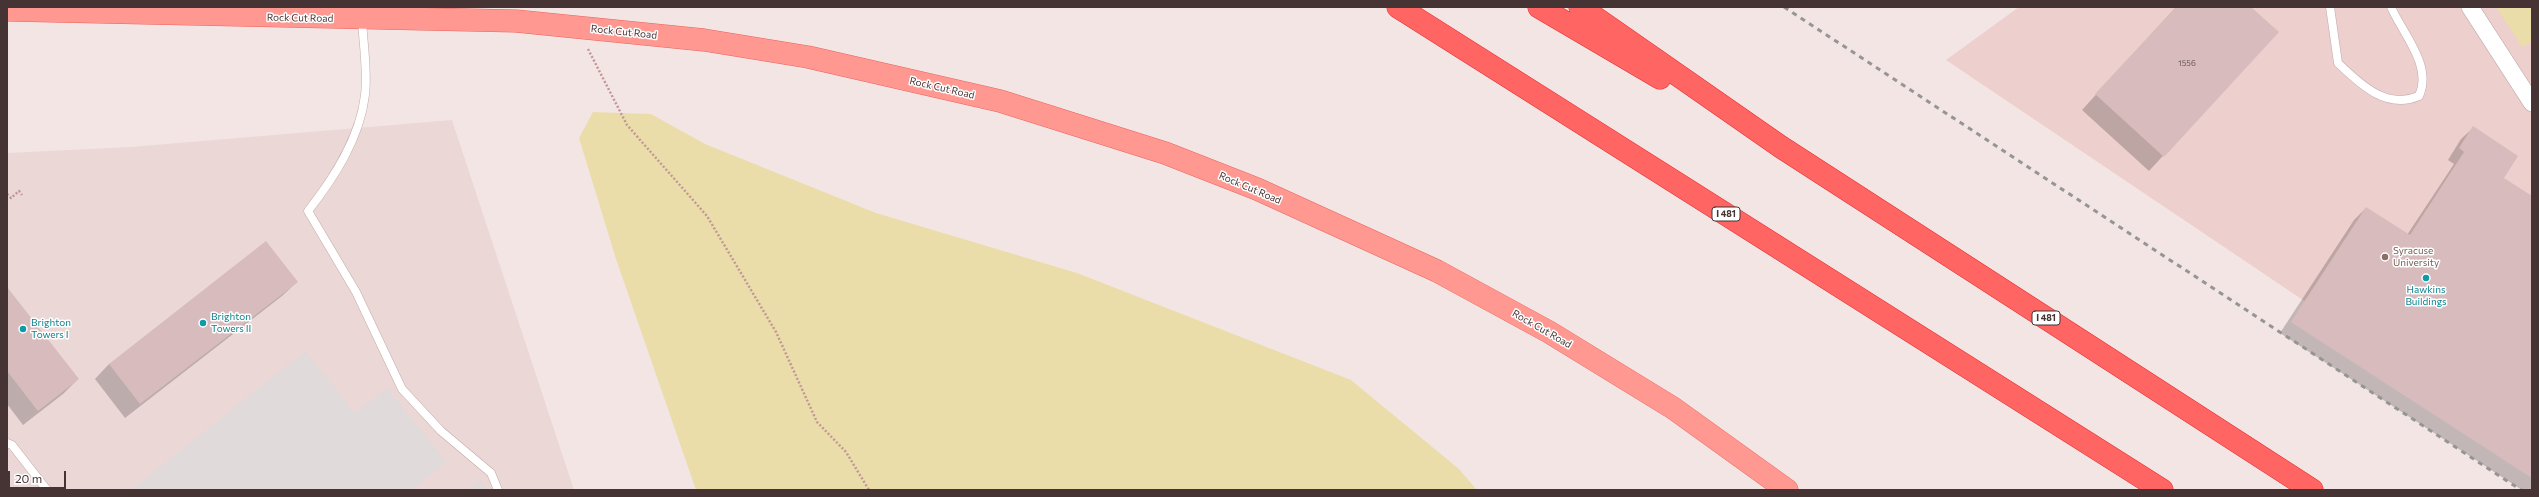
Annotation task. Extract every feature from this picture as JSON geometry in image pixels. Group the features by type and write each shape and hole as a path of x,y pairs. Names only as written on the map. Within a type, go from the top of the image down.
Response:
{"highway":[{"name":"I 481","path":"1398,7 1506,73 2052,422 2162,490"},
{"path":"1539,7 1781,147"},
{"name":"I 481","path":"1580,7 1781,147 2312,490"},
{"path":"2052,422 2148,490"}],"main road":[{"name":"Rock Cut Road","path":"7,10 362,19 516,21 704,40 808,57 1000,101 1172,156 1257,189 1451,278 1549,332 1673,408 1786,490"}],"street":[{"path":"2470,7 2532,103"}],"lane":[{"path":"2330,7 2338,63 2368,91 2397,101 2408,101 2419,96 2424,86 2422,64 2391,7"},
{"path":"362,19 365,94 360,122 330,182 308,211 356,292 402,389 441,431 491,473 498,490"},
{"path":"7,443 12,445 47,490"}],"path":[{"path":"576,27 627,125 707,216 776,332 817,422 846,452 869,490"},
{"path":"7,194 11,198 19,191 22,195"}],"shaded area":[{"name":"Syracuse University","path":"2019,7 2532,7 2532,454 1946,60"},
{"path":"2496,7 2532,7 2532,42 2522,47"},
{"path":"593,112 651,114 705,144 876,213 1077,273 1351,380 1459,469 1477,490 696,490 616,259 579,138"},
{"path":"452,120 574,490 7,490 7,153 131,147"},
{"path":"305,351 355,413 387,388 446,462 412,490 131,490"},
{"path":"480,480 488,490 467,490"}],"building":[{"path":"2176,7 2251,7 2279,32 2164,157 2095,94"},
{"name":"Hawkins Buildings","path":"2473,126 2518,156 2504,178 2532,196 2532,478 2291,322 2366,207 2410,235 2464,152 2459,148"},
{"name":"Brighton Towers II","path":"266,241 298,282 140,404 109,364"},
{"name":"Brighton Towers I","path":"7,287 79,379 38,411 7,371"}],"railway":[{"path":"1784,7 2521,490"}],"place":[{"name":"Syracuse University","path":"2385,257"},
{"name":"Hawkins Buildings","path":"2426,278"},
{"name":"Brighton Towers II","path":"203,323"},
{"name":"Brighton Towers I","path":"23,329"}]}
